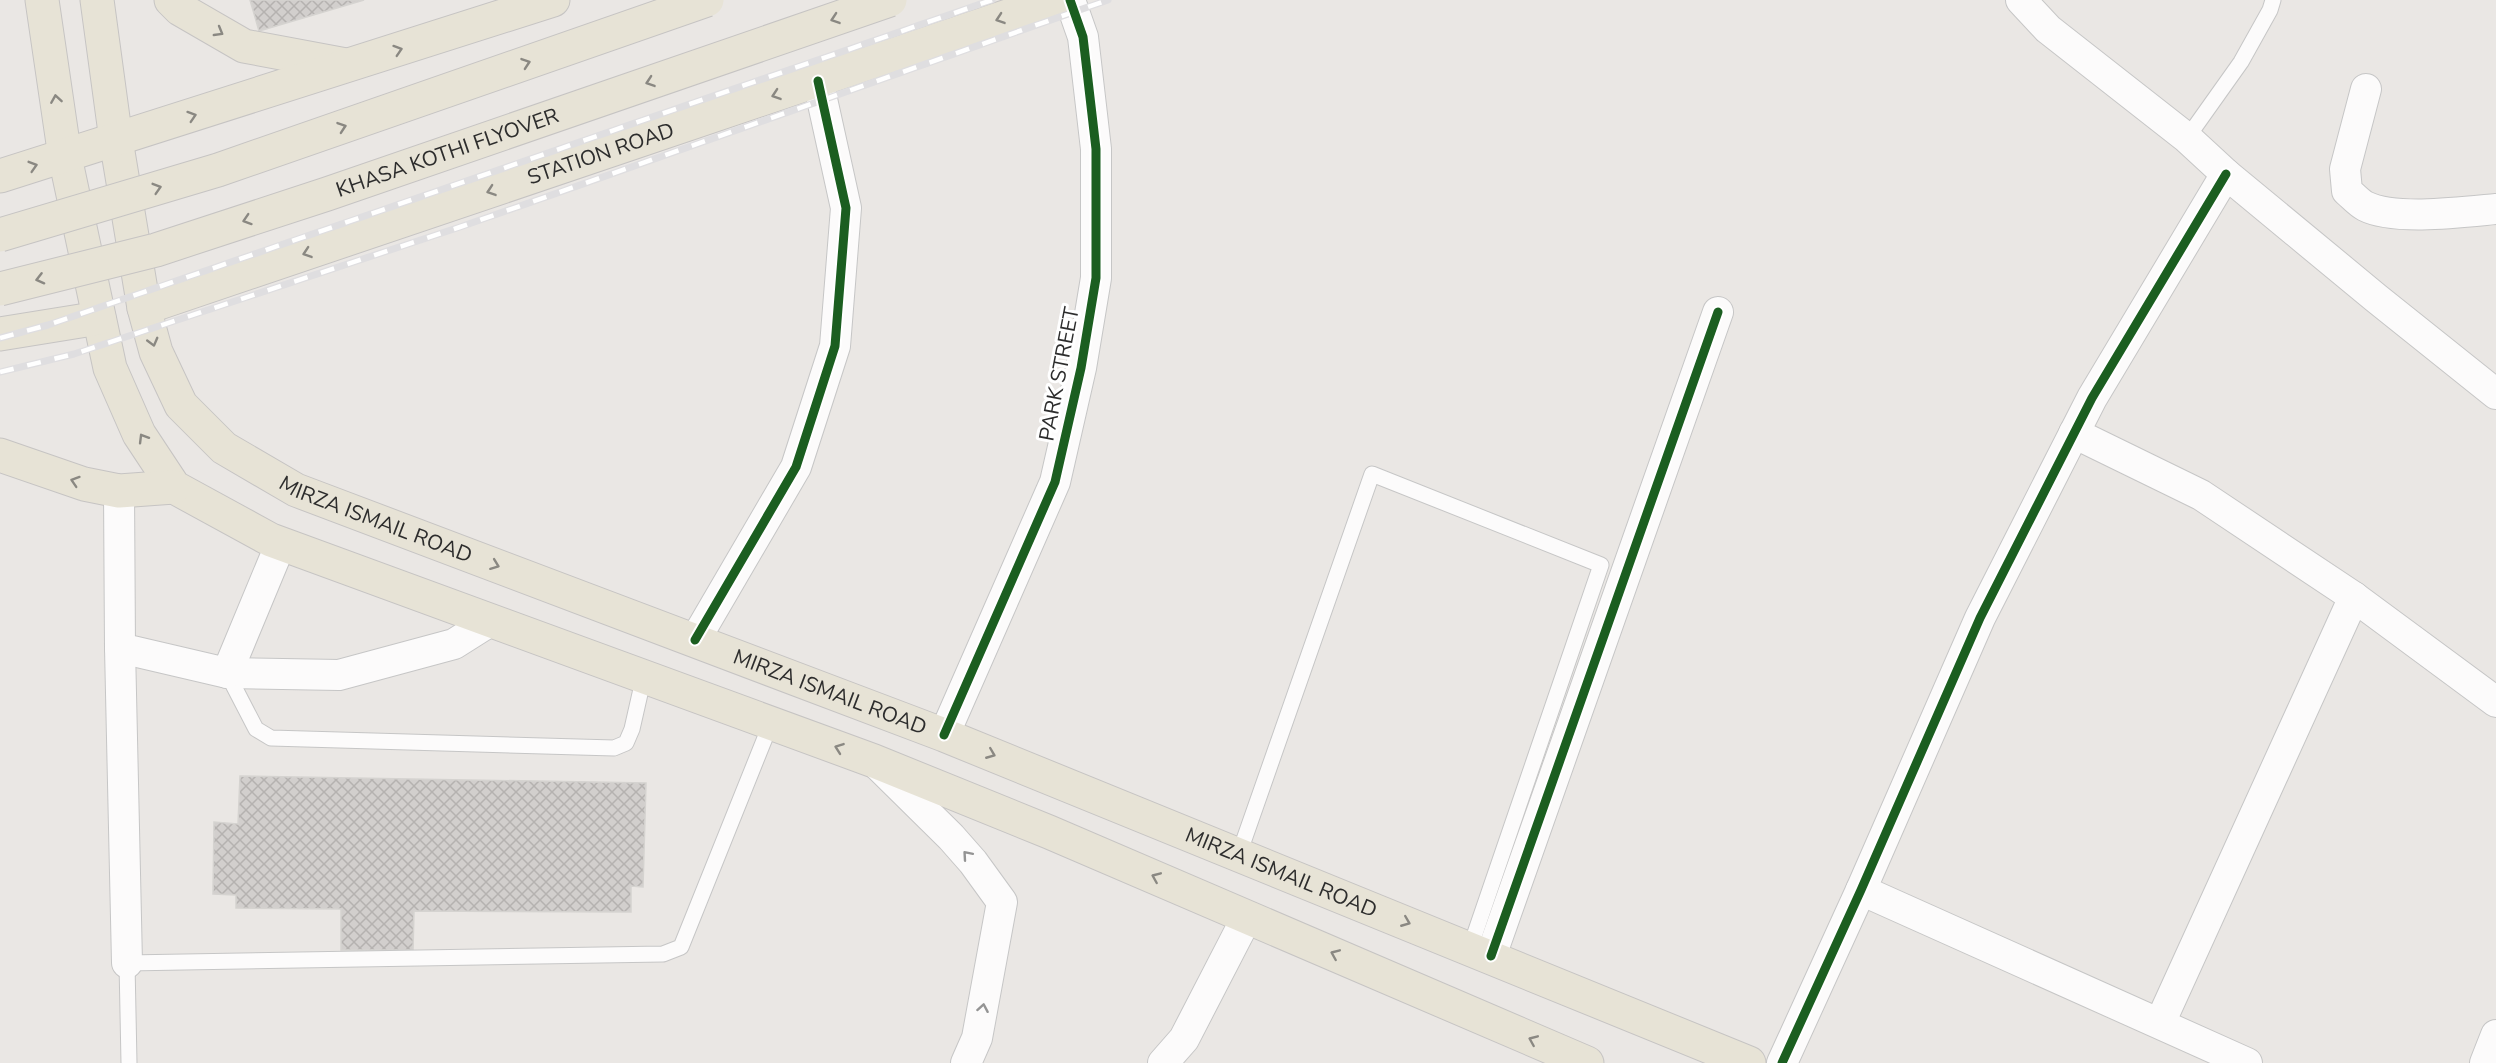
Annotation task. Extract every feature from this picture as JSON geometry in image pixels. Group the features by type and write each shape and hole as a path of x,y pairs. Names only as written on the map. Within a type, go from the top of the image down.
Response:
{"main road":[{"path":"42,0 65,157 110,368 139,434 174,487 271,540 874,761 1049,832 1587,1063"},
{"name":"MIRZA ISMAIL ROAD","path":"97,0 116,140 144,308 156,352 181,405 224,448 296,490 944,735 1749,1063"},
{"path":"171,0 180,9 244,46 348,66"},
{"path":"0,176 553,0"},
{"path":"0,236 218,170 706,0"},
{"name":"KHASA KOTHI FLYOVER","path":"0,290 156,250 327,194 890,0"},
{"name":"STATION ROAD","path":"144,308 1055,0"},
{"path":"0,334 99,318"},
{"path":"0,455 84,484 119,490 174,487"}],"street":[{"name":"PARK STREET","path":"944,735 1054,482 1081,368 1096,278 1096,149 1083,37 1070,0"},
{"path":"2021,0 2048,30 2187,138 2226,174 2367,291 2496,394"},
{"path":"695,640 796,467 835,346 846,208 818,81"},
{"path":"2366,89 2345,169 2347,191 2365,206 2392,213 2496,209"},
{"path":"1782,1063 1862,890 1980,618 2092,398 2226,174"},
{"path":"1481,952 1718,312"},
{"path":"2074,433 2201,495 2354,597 2496,702"},
{"path":"119,490 127,963"},
{"path":"227,673 281,543"},
{"path":"2160,1023 2354,597"},
{"path":"120,648 227,673 339,675 454,644 492,620"},
{"path":"874,761 951,837 973,862 1002,903 977,1038 966,1063"},
{"path":"1862,890 2247,1063"},
{"path":"1163,1063 1184,1039 1247,917"},
{"path":"2485,1063 2496,1035"}],"lane":[{"path":"2187,138 2241,62 2270,10 2272,0"},
{"path":"1239,854 1372,474 1601,565 1481,952"},
{"path":"227,673 256,729 271,738 614,748 626,743 632,729 644,676"},
{"path":"129,1063 127,963 663,954 681,947 771,723"}],"building":[{"path":"250,0 364,0 259,31"},
{"path":"240,776 646,783 643,887 631,886 631,912 414,911 413,950 341,950 341,909 236,908 236,895 213,894 214,822 238,824"}],"railway":[{"path":"0,338 48,325 992,0"},
{"path":"0,372 74,354 460,227 1108,0"}],"cycle path":[{"path":"944,735 1055,482 1081,368 1096,278 1096,149 1083,37 1070,0"},
{"path":"695,640 796,467 835,346 846,208 818,81"},
{"path":"1782,1063 1861,890 1980,618 2092,398 2226,174"},
{"path":"1491,956 1718,312"}]}
